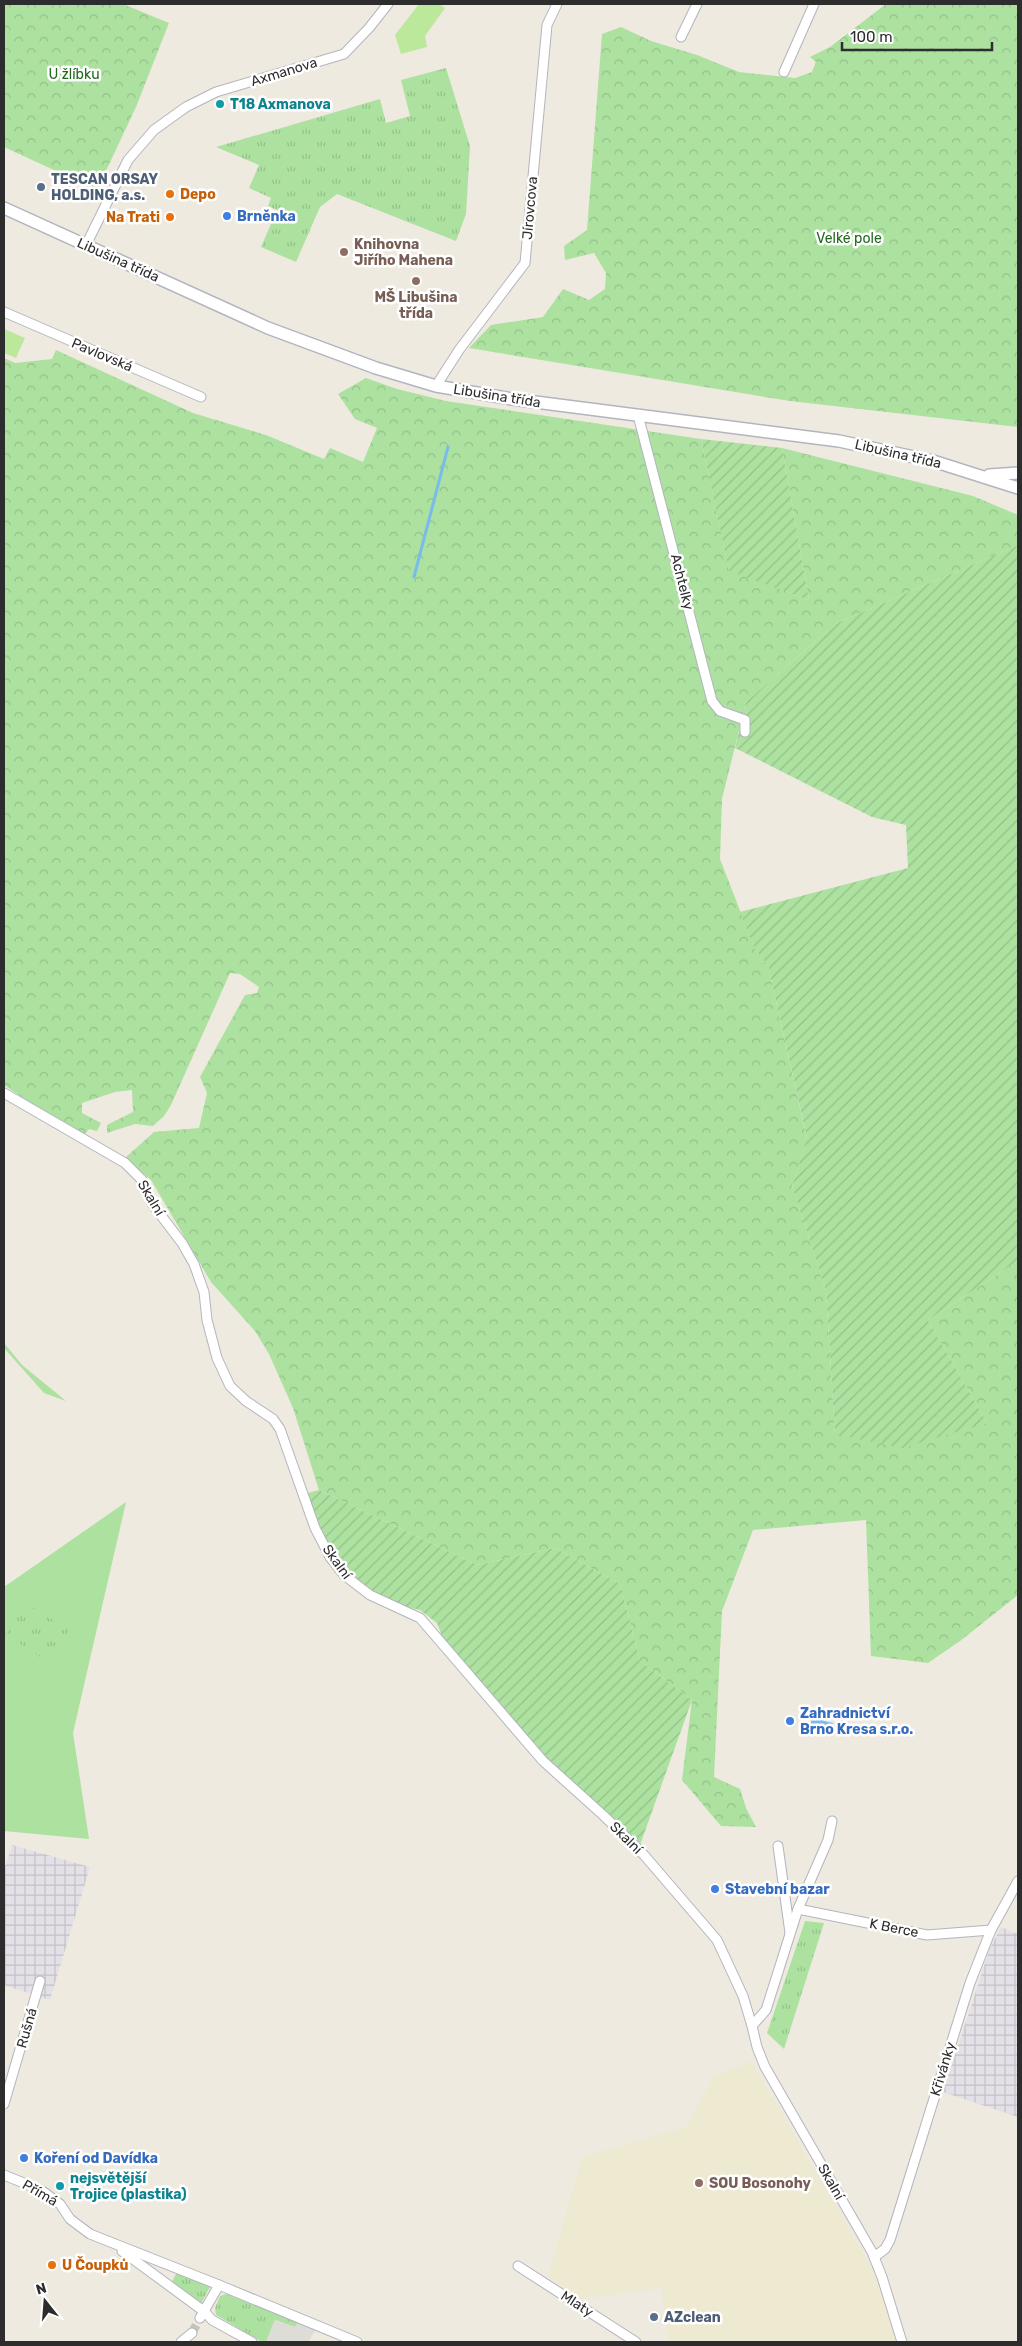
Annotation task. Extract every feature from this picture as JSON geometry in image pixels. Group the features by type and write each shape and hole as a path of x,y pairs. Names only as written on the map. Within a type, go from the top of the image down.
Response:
{"street":[{"name":"Axmanova","path":"86,245 128,160 154,130 186,107 216,92 344,54 369,28 388,4"},
{"name":"Jírovcova","path":"436,386 459,350 526,263 547,26 557,4"},
{"path":"681,37 696,4"},
{"path":"784,72 814,4"},
{"name":"Libušina třída","path":"4,208 284,334 376,368 436,386 512,399 839,441 914,456 1018,488"},
{"name":"Pavlovská","path":"4,312 200,397"},
{"name":"Achtelky","path":"638,414 712,700 720,711 745,720 744,732"},
{"path":"977,474 1018,473"},
{"name":"Skalní","path":"4,1093 125,1163 142,1180 153,1205 182,1243 194,1264 204,1292 207,1320 217,1358 230,1386 246,1401 273,1418 280,1429 315,1528 330,1557 344,1575 370,1595 420,1618 543,1761 644,1855 717,1940 743,1996 757,2048 765,2067 874,2257 902,2342"},
{"path":"752,2026 766,2010 798,1909 828,1840 832,1821"},
{"path":"778,1846 790,1936"},
{"name":"Křivánky","path":"874,2257 885,2250 890,2240 970,1982 991,1930 1018,1881"},
{"name":"K Berce","path":"798,1909 927,1935 991,1930"},
{"name":"Rušná","path":"4,2104 40,1981"},
{"name":"Přímá","path":"4,2175 41,2190 60,2204 70,2219 90,2234 117,2246"},
{"path":"117,2246 220,2284 357,2342"},
{"path":"117,2246 202,2315 252,2342"},
{"name":"Mlaty","path":"518,2266 636,2342"},
{"path":"202,2315 220,2284"},
{"path":"181,2342 192,2333"}],"shaded area":[{"path":"12,1845 90,1867 50,2000 4,1985 4,1865 6,1865"},
{"path":"1001,1927 1018,1934 1018,2117 943,2092 990,1948"},
{"name":"SOU Bosonohy","path":"751,2061 876,2275 897,2342 669,2342 661,2288 582,2299 548,2277 582,2157 686,2127 714,2077"},
{"path":"275,2320 295,2327 298,2322 316,2329 308,2342 266,2342"}],"green space":[{"name":"U žlíbku","path":"4,4 123,4 169,23 136,107 97,190 4,147"},
{"path":"419,4 439,4 445,8 425,36 427,47 401,54 395,35"},
{"name":"Velké pole","path":"886,4 1018,4 1018,427 790,401 469,348 491,325 543,317 563,289 589,300 605,289 606,273 594,253 565,260 564,246 587,230 602,34 621,27 651,41 697,55 739,72 795,78 812,72 816,62 810,57 830,47"},
{"path":"446,68 470,146 466,214 456,241 337,194 320,207 296,262 261,247 277,210 268,206 271,198 249,188 259,165 216,147 380,99 386,123 410,116 401,80"},
{"path":"4,329 25,338 16,358 4,353"},
{"path":"56,350 193,413 266,435 324,459 330,448 363,462 377,428 355,419 338,394 366,378 397,389 446,401 701,439 729,570 809,600 782,448 973,496 1018,515 1018,545 835,624 746,702 722,799 720,859 755,949 768,966 807,1139 792,1186 826,1291 835,1434 987,1423 928,1320 1018,1261 1018,1595 960,1641 928,1663 871,1656 866,1520 753,1530 722,1611 714,1777 740,1789 746,1808 756,1827 721,1826 682,1780 692,1700 640,1661 620,1584 555,1548 477,1565 319,1490 293,1408 269,1354 255,1331 211,1282 151,1180 125,1158 154,1132 199,1128 207,1093 200,1077 245,995 257,993 259,987 240,974 230,973 171,1105 164,1116 153,1126 135,1124 107,1133 107,1125 133,1112 132,1090 115,1092 82,1103 82,1113 101,1123 97,1131 89,1129 84,1135 59,1122 4,1085 4,358 15,363 52,359"},
{"path":"701,439 782,448 809,600 729,571"},
{"path":"1018,545 1018,1261 928,1320 987,1423 902,1448 835,1434 826,1291 792,1186 807,1138 768,966 755,949 740,912 908,868 906,825 872,817 735,748 746,702 835,624"},
{"path":"4,1343 22,1365 66,1401 44,1393 4,1348"},
{"path":"319,1490 477,1565 555,1548 620,1584 640,1661 692,1700 640,1845 549,1761 443,1639 437,1623 420,1610 399,1605 353,1581 337,1564 318,1526 308,1493"},
{"path":"126,1502 73,1733 89,1839 4,1831 4,1587"},
{"path":"16,1597 69,1630 59,1669 6,1635"},
{"path":"805,1921 824,1923 784,2049 767,2033"},
{"path":"177,2272 211,2285 201,2304 172,2282"},
{"path":"226,2294 298,2322 295,2327 275,2320 266,2342 262,2342 216,2315 215,2308 220,2296"}],"water":[{"path":"818,1706 824,1708 822,1718 824,1721 833,1723 829,1735 816,1733 811,1726 811,1713"}],"waterway":[{"path":"414,577 448,447"}],"tunnel":[{"path":"192,2333 200,2318"}],"place":[{"name":"T18 Axmanova","path":"220,104"},
{"name":"TESCAN ORSAY HOLDING, a.s.","path":"41,187"},
{"name":"Depo","path":"170,194"},
{"name":"Brněnka","path":"227,216"},
{"name":"Na Trati","path":"170,217"},
{"name":"Knihovna Jiřího Mahena","path":"344,252"},
{"name":"MŠ Libušina třída","path":"416,281"},
{"name":"Zahradnictví Brno Kresa s.r.o.","path":"790,1721"},
{"name":"Stavební bazar","path":"715,1889"},
{"name":"Koření od Davídka","path":"24,2158"},
{"name":"SOU Bosonohy","path":"699,2183"},
{"name":"nejsvětější Trojice (plastika)","path":"60,2186"},
{"name":"U Čoupků","path":"52,2265"},
{"name":"AZclean","path":"654,2317"}]}
